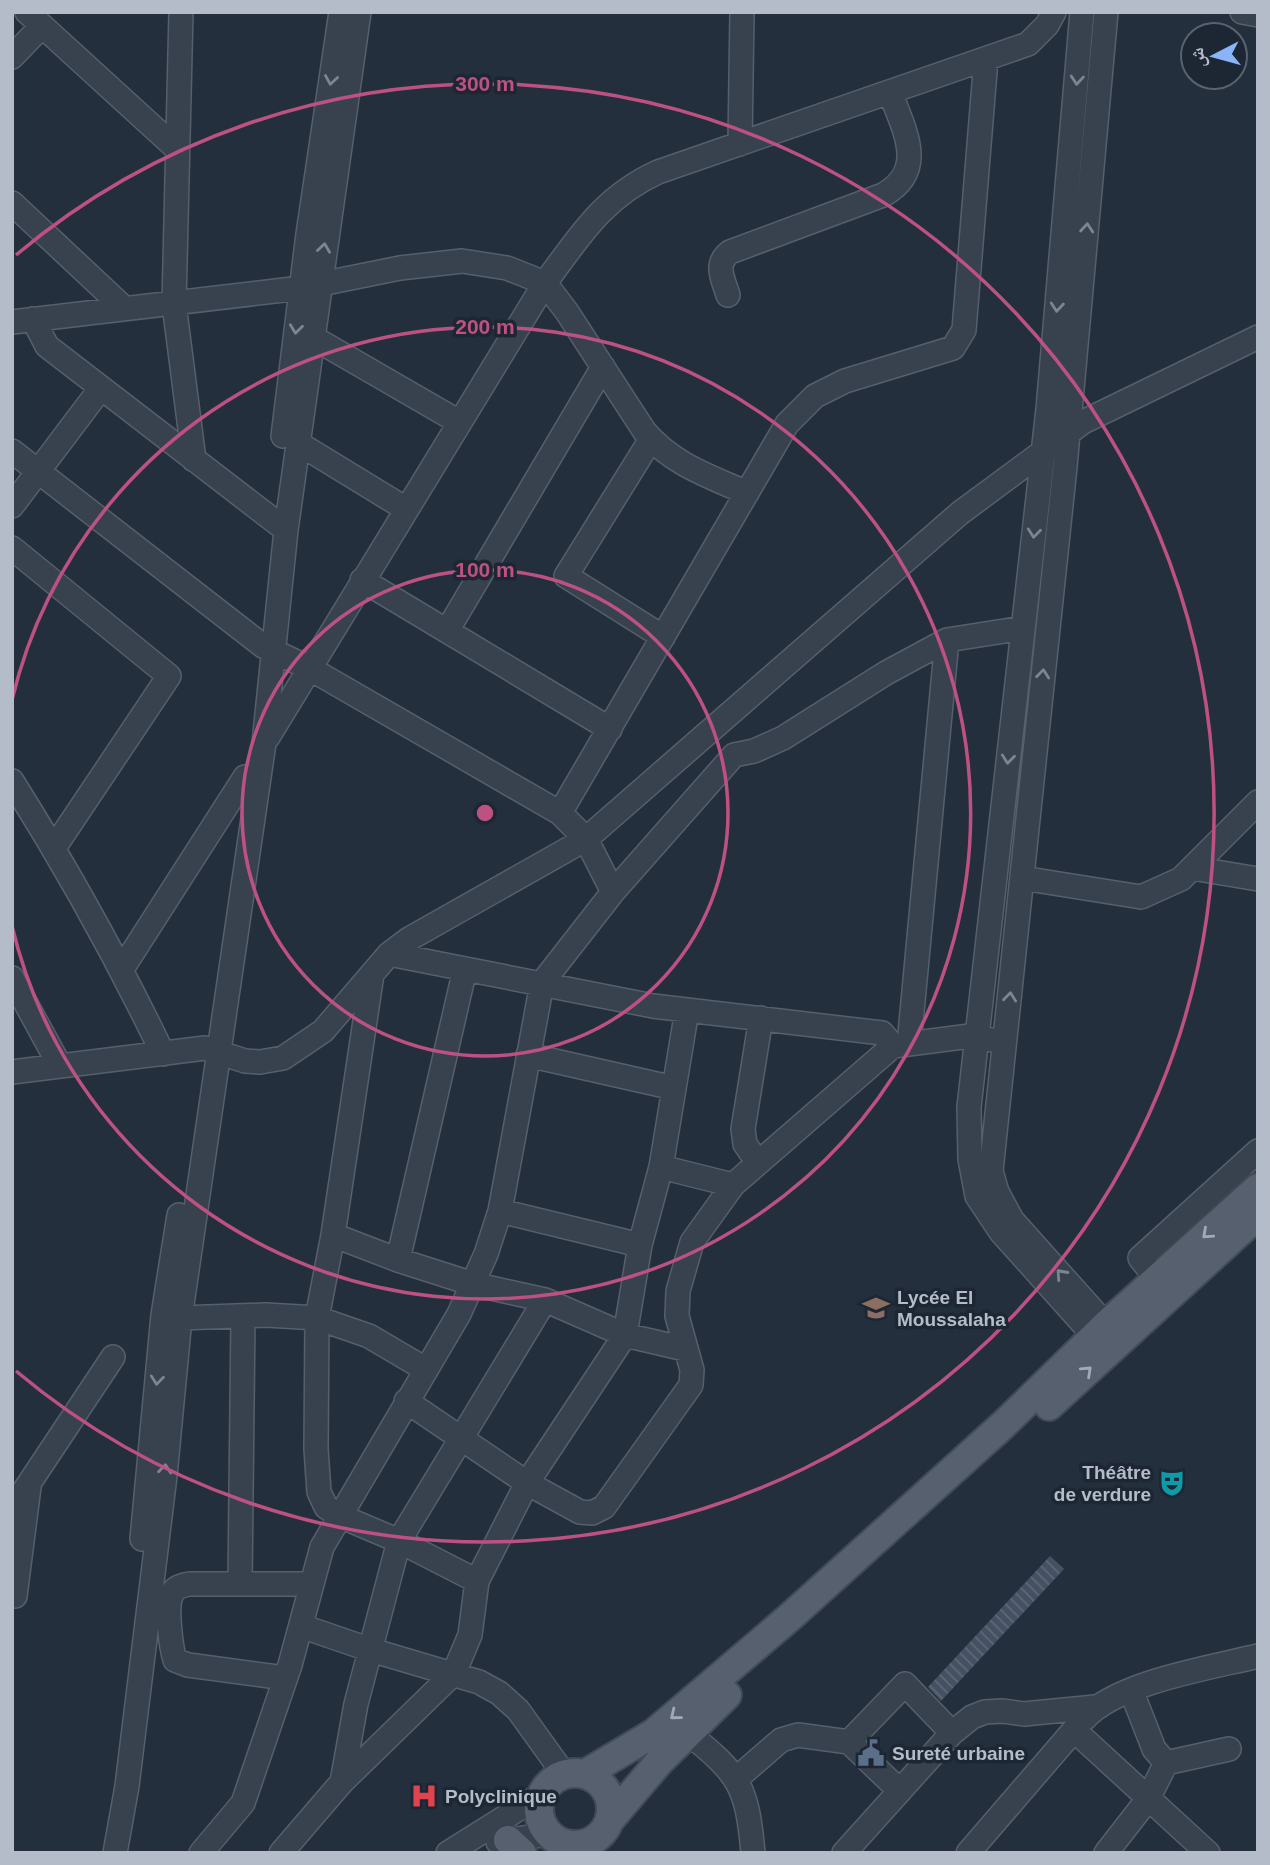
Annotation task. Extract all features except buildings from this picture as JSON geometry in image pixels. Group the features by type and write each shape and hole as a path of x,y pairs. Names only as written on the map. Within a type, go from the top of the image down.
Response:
{"main road":[{"path":"1258,1188 790,1617 654,1733 575,1774 547,1785 542,1794 540,1815 551,1842 571,1846 597,1838 688,1732 1258,1215"},
{"path":"575,1774 595,1779 609,1797 611,1809 597,1838"}],"street":[{"path":"181,12 174,304 194,460"},
{"path":"102,1853 115,1773 171,1317 212,1050 264,743 268,648 280,526 341,12"},
{"path":"280,526 298,443 312,337 310,286 359,12"},
{"path":"740,144 742,12"},
{"path":"264,743 545,284 587,225 621,192 658,172 1028,44 1047,25 1054,12"},
{"path":"1083,12 1043,451 969,1107 970,1159 977,1196 1001,1233 1100,1331"},
{"path":"1100,1331 1012,1220 997,1192 991,1171 1068,433 1106,12"},
{"path":"1242,12 1258,15"},
{"path":"12,57 34,19 177,149"},
{"path":"561,813 787,424 815,396 845,380 953,348 964,330 986,59"},
{"path":"728,295 719,267 723,257 730,252 883,195 900,184 906,174 909,150 890,92"},
{"path":"12,203 124,308"},
{"path":"23,321 310,286 400,268 462,261 507,268 527,274 545,284 659,448 676,461 747,493"},
{"path":"23,321 47,346 280,526"},
{"path":"312,337 460,422"},
{"path":"12,1072 212,1050 245,1061 260,1062 283,1058 323,1031 389,954 431,926 586,839 961,513 1043,451 1083,422 1258,337"},
{"path":"447,631 603,367"},
{"path":"12,506 101,388"},
{"path":"651,439 566,576 663,637"},
{"path":"298,443 406,509"},
{"path":"12,451 268,648 309,668 561,813 586,839 613,891"},
{"path":"12,548 169,676 54,848"},
{"path":"362,580 610,729"},
{"path":"201,1853 243,1803 285,1678 323,1547 458,1314 486,1254 500,1211 542,984 613,891 734,755 754,751 783,738 886,673 947,640 1023,628"},
{"path":"901,1045 947,640"},
{"path":"212,1050 245,777 268,648"},
{"path":"122,969 245,777"},
{"path":"12,781 54,848 122,969 163,1054"},
{"path":"1022,878 1141,897 1181,879 1258,802"},
{"path":"1192,868 1258,879"},
{"path":"389,954 653,1006 883,1033 901,1045"},
{"path":"398,1260 465,969"},
{"path":"372,974 317,1318 318,1492 326,1507 340,1516 399,1541 477,1581"},
{"path":"12,978 60,1066"},
{"path":"281,1853 342,1782 454,1673 470,1635 477,1581 527,1483 625,1335 640,1245 661,1167 687,1010"},
{"path":"758,1163 745,1144 743,1129 761,1018"},
{"path":"407,1401 527,1483 580,1512 592,1513 604,1507 691,1385 692,1370 677,1316 678,1290 692,1242 733,1185 901,1045 970,1036 1005,1042"},
{"path":"528,1055 674,1088"},
{"path":"1157,1279 1140,1258 1258,1151"},
{"path":"661,1167 733,1185"},
{"path":"500,1211 640,1245"},
{"path":"332,1235 472,1284 545,1300 625,1335 685,1349"},
{"path":"342,1782 356,1704 399,1541 545,1300"},
{"path":"240,1584 243,1316"},
{"path":"171,1317 317,1318 369,1336 425,1369"},
{"path":"115,1853 127,1786 165,1476 171,1317"},
{"path":"12,1509 113,1357"},
{"path":"12,1596 15,1596 30,1482"},
{"path":"285,1678 188,1665 175,1660 170,1647 170,1597 176,1587 189,1584 312,1584"},
{"path":"301,1626 479,1682 499,1693 518,1710 575,1774"},
{"path":"844,1853 952,1733 972,1717 985,1712 1024,1714 1095,1707 1131,1690 1258,1656"},
{"path":"849,1742 905,1684 952,1733"},
{"path":"1131,1690 1154,1749 1166,1763"},
{"path":"968,1853 1095,1707"},
{"path":"1074,1730 1208,1853"},
{"path":"688,1732 715,1754 742,1789 750,1817 753,1853"},
{"path":"736,1779 772,1746 798,1735 849,1742 900,1791"},
{"path":"1166,1763 1229,1749"},
{"path":"1106,1853 1149,1799 1166,1763"},
{"path":"448,1853 542,1794"},
{"path":"454,1853 551,1842"}],"place":[{"name":"Lycée El Moussalaha","path":"876,1308"},
{"name":"Théâtre de verdure","path":"1172,1483"},
{"name":"Sureté urbaine","path":"871,1753"},
{"name":"Polyclinique","path":"424,1796"}]}
